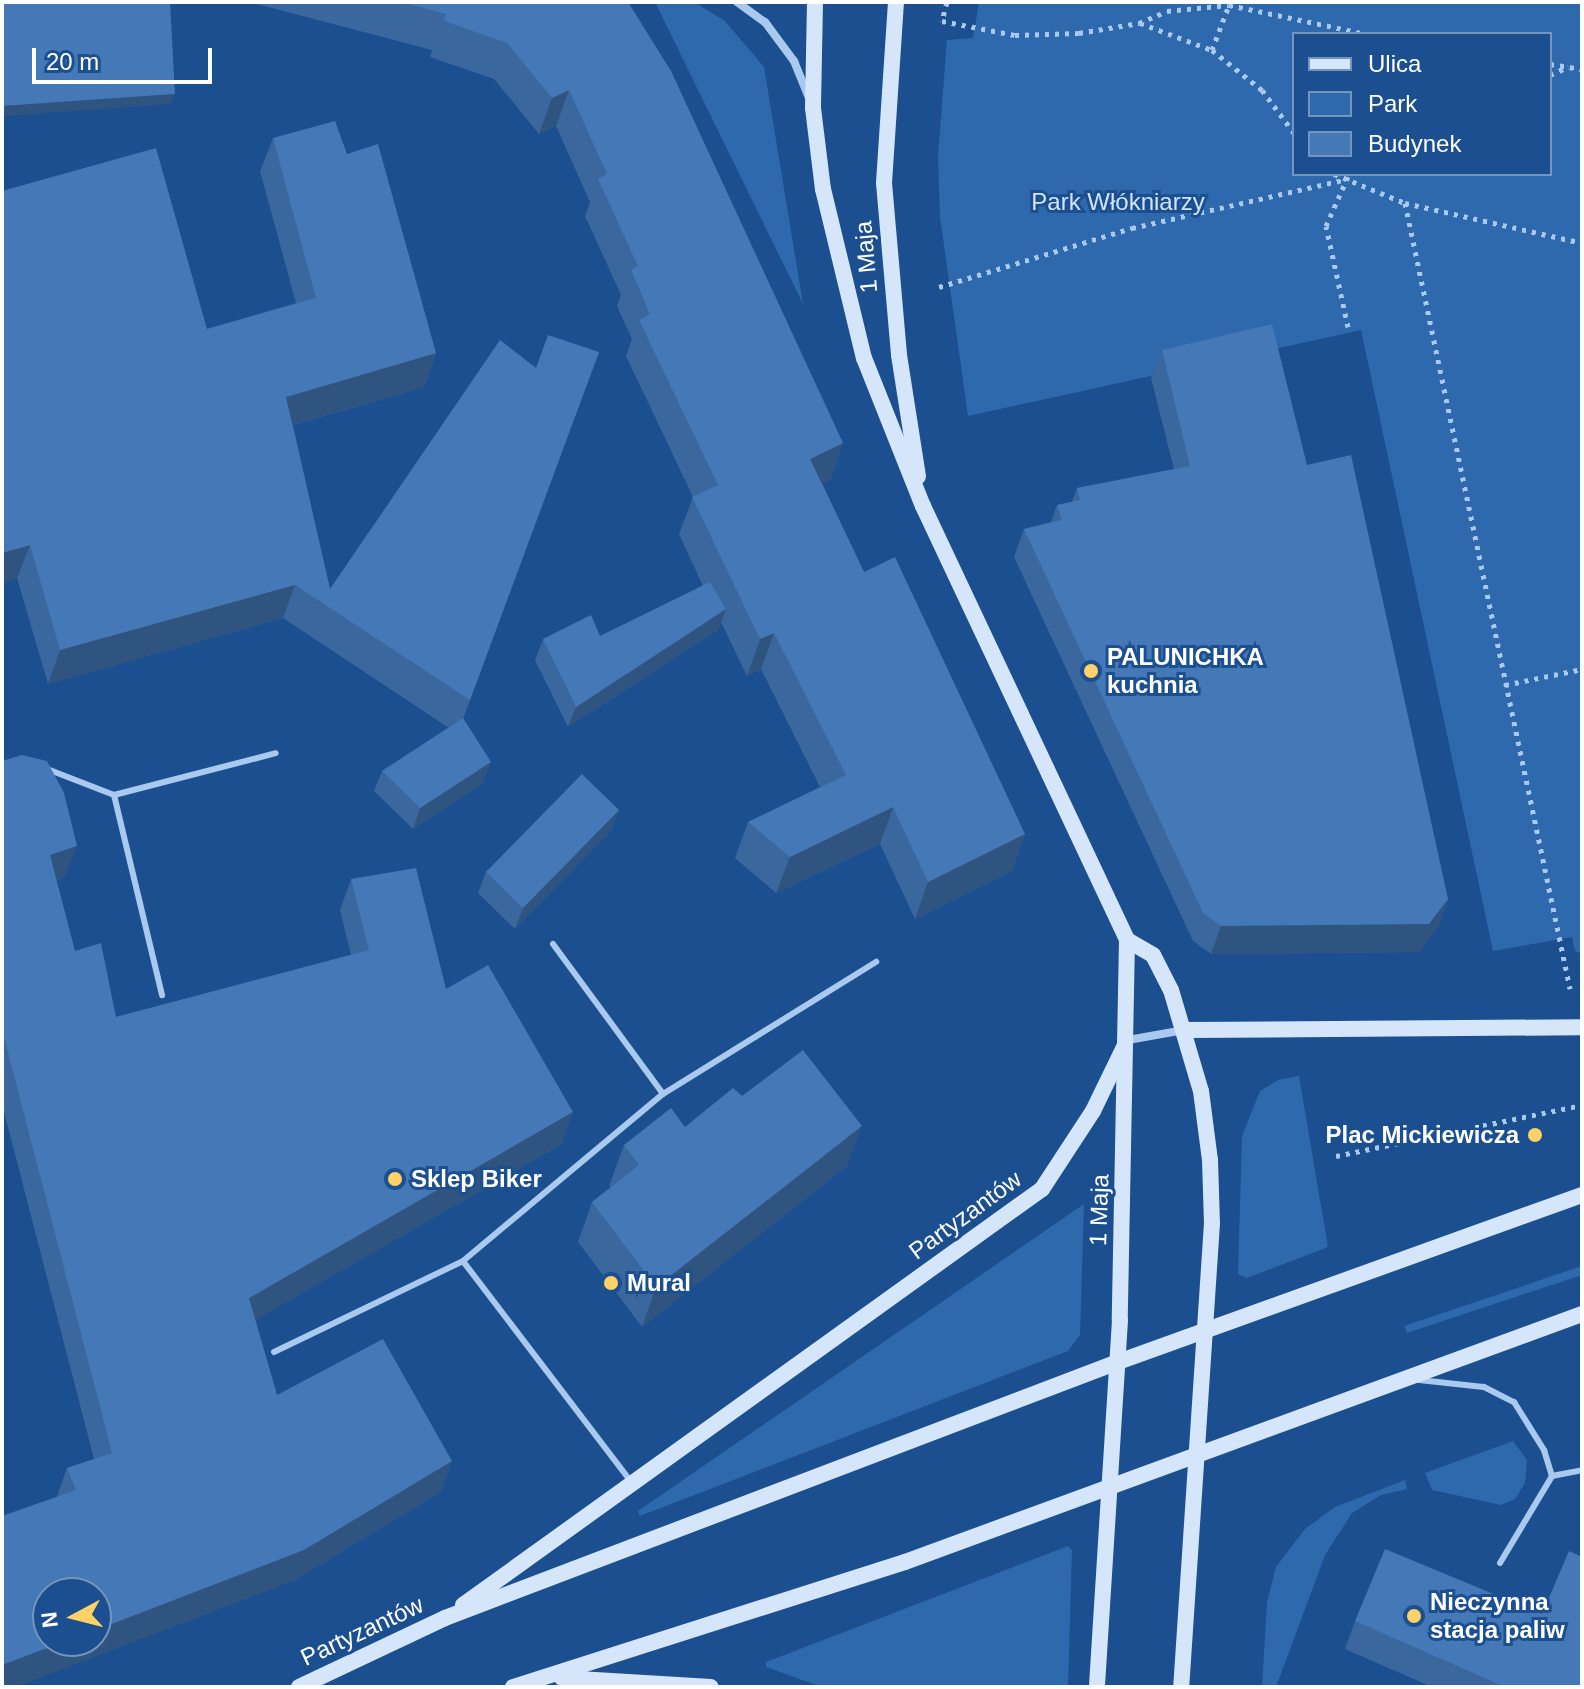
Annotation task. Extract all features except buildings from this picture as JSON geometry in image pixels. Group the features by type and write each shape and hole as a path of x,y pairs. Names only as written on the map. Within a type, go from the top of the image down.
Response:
{"street":[{"name":"1 Maja","path":"737,2 765,22 794,61 813,108"},
{"name":"1 Maja","path":"815,2 813,108 841,278 864,358 923,506 1127,940 1128,1040 1118,1362 1097,1687"},
{"name":"1 Maja","path":"896,2 884,183 899,355 923,506"},
{"name":"1 Maja","path":"1127,940 1153,955 1185,1030 1201,1091 1210,1160 1212,1223 1201,1332 1181,1687"},
{"path":"1128,1040 1185,1030 1582,1027"},
{"name":"Partyzantów","path":"445,1618 1042,1189 1093,1111 1128,1040"},
{"name":"Partyzantów","path":"299,1687 445,1618 1118,1362 1582,1195"},
{"path":"513,1687 877,1571 1196,1452 1582,1314"},
{"path":"548,1678 711,1687"}],"lane":[{"path":"40,766 114,795 276,753"},
{"path":"114,795 162,995"},
{"path":"553,944 663,1094"},
{"path":"274,1352 463,1261 663,1094 876,962"},
{"path":"463,1261 632,1483"},
{"path":"1399,1378 1484,1387 1514,1402 1544,1450 1552,1476"},
{"path":"1500,1563 1552,1476 1582,1470"}],"path":[{"path":"947,2 942,21 1015,35 1079,33 1139,23 1167,11 1229,5 1357,32"},
{"path":"1212,50 1229,5"},
{"path":"1139,23 1212,50 1262,90 1292,130"},
{"path":"1552,64 1582,69"},
{"path":"1552,74 1569,67"},
{"path":"1337,176 1405,203 1582,243"},
{"path":"1347,176 1326,226 1348,327"},
{"path":"939,287 1132,228 1343,180"},
{"path":"1405,203 1571,990"},
{"path":"1505,685 1582,669"},
{"path":"1336,1156 1582,1105"}],"green space":[{"path":"655,2 694,2 725,21 764,67 803,304"},
{"name":"Park Włókniarzy","path":"979,2 1582,2 1582,954 1575,951 1572,937 1493,951 1361,330 968,416 940,217 938,156 947,40 973,38"},
{"path":"1299,1076 1328,1247 1247,1278 1238,1274 1242,1136 1260,1091 1278,1080"},
{"path":"1084,1204 1080,1335 1068,1351 640,1516 638,1511"},
{"path":"1582,1266 1582,1275 1407,1333 1404,1326"},
{"path":"1513,1441 1527,1460 1525,1483 1515,1499 1501,1505 1432,1490 1425,1473"},
{"path":"1405,1480 1407,1489 1381,1495 1352,1513 1325,1555 1276,1687 1262,1687 1267,1602 1276,1567 1305,1529 1335,1507"},
{"path":"1068,1546 1072,1550 1068,1687 822,1687 766,1667 766,1662"}],"place":[{"name":"PALUNICHKA kuchnia","path":"1091,671"},
{"name":"Plac Mickiewicza","path":"1535,1135"},
{"name":"Sklep Biker","path":"395,1179"},
{"name":"Mural","path":"611,1283"},
{"name":"Nieczynna stacja paliw","path":"1414,1616"}]}
